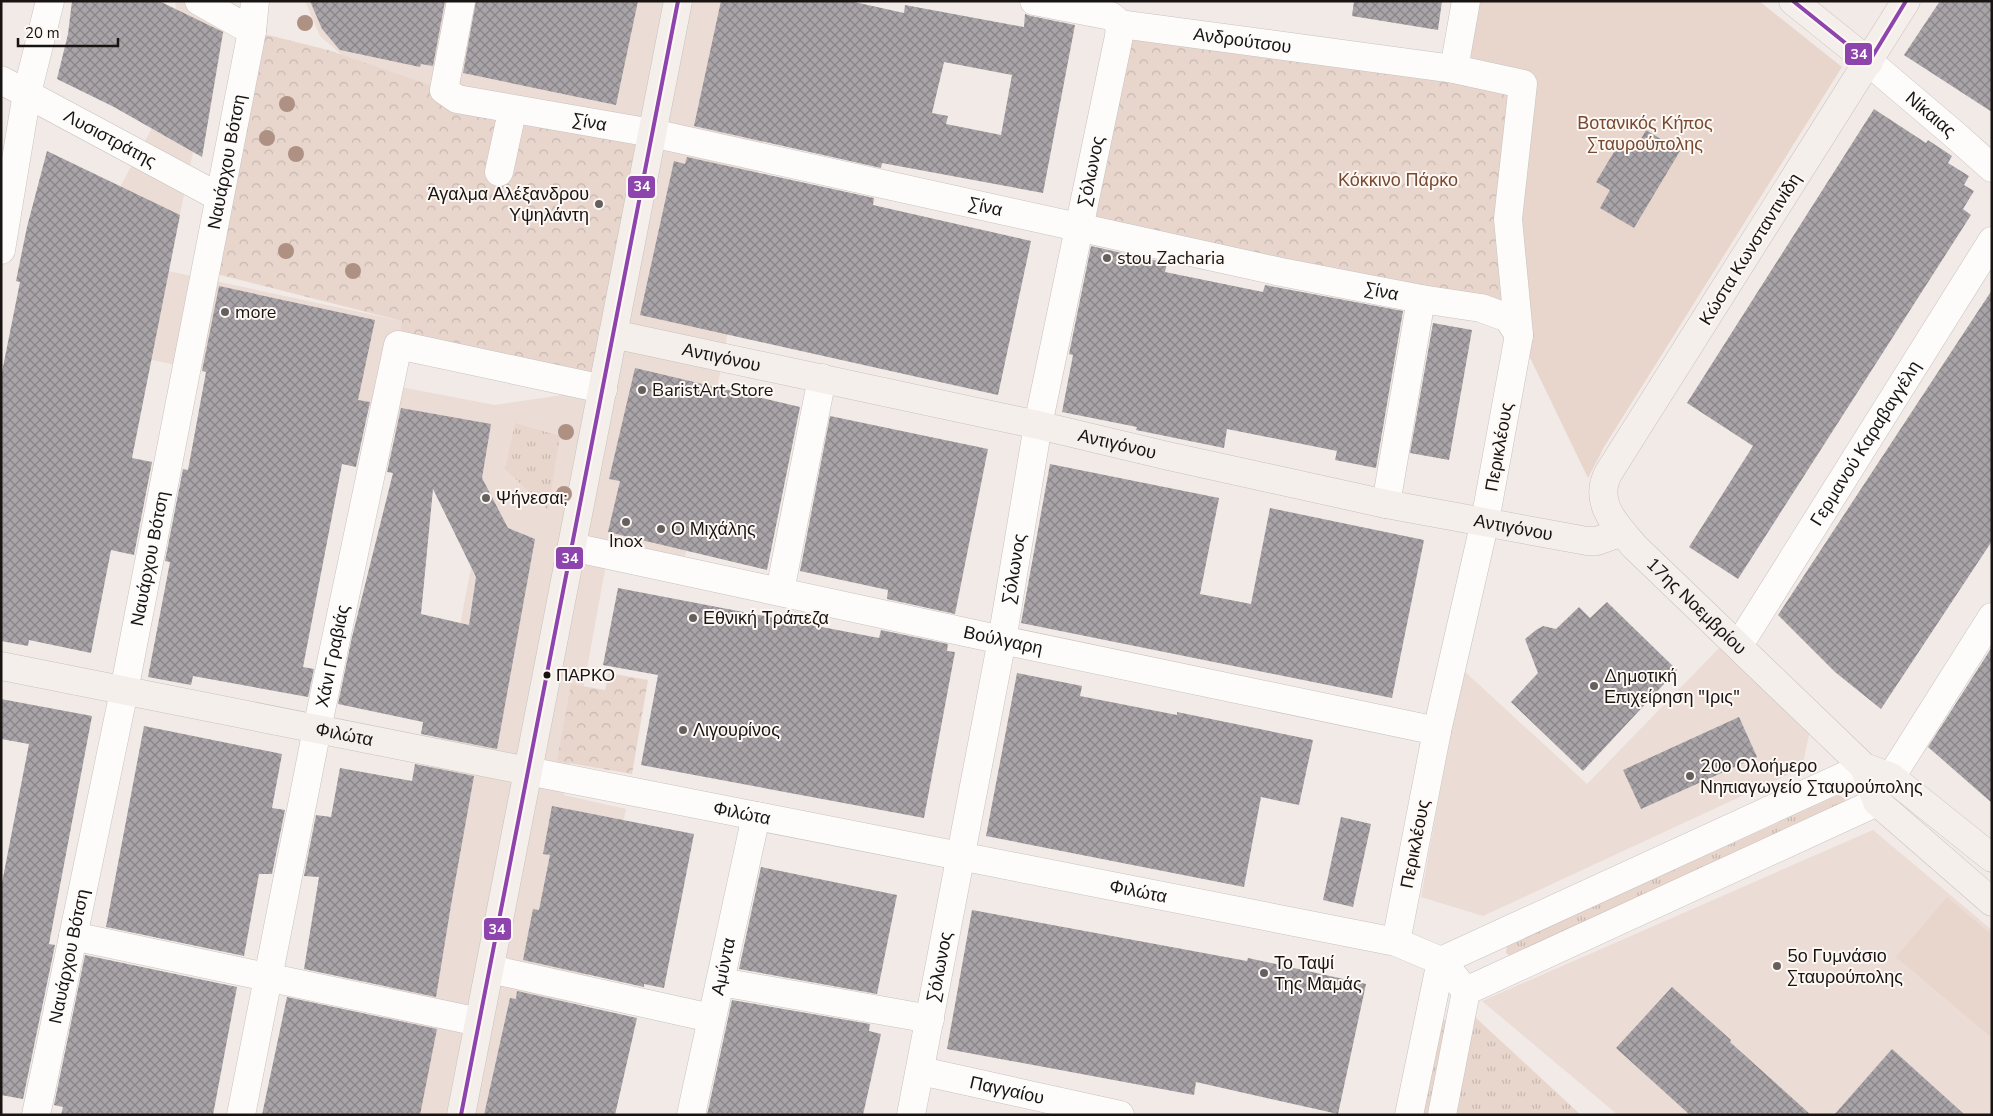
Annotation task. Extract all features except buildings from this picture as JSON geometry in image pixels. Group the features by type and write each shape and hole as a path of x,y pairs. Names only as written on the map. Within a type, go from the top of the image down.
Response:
{"street":[{"path":"1,250 28,93 50,1"},
{"path":"199,1 252,31"},
{"name":"Ναυάρχου Βότση","path":"36,1115 124,691 252,31 255,1"},
{"name":"Σίνα","path":"461,1 444,90 457,99 652,133 1281,272 1421,299 1482,308 1508,318 1519,334"},
{"path":"461,1115 678,1"},
{"name":"Ανδρούτσου","path":"1034,1 1111,16 1120,24 1454,68"},
{"path":"1454,68 1466,1"},
{"path":"1792,1 1868,62"},
{"name":"Κώστα Κωνσταντινίδη","path":"1604,498 1602,486 1609,472 1906,1"},
{"name":"Σόλωνος","path":"912,1115 1002,640 1038,425 1120,24"},
{"name":"Νίκαιας","path":"1868,62 1992,168"},
{"name":"Περικλέους","path":"1396,942 1436,731 1485,521 1519,334 1508,219 1524,84 1454,68"},
{"name":"Λυσιστράτης","path":"1,80 220,197"},
{"path":"499,172 510,121"},
{"name":"Γερμανού Καραβαγγέλη","path":"1739,645 1992,241"},
{"path":"1386,504 1421,299"},
{"name":"Αντιγόνου","path":"613,334 1038,425 1386,504 1587,541 1597,541 1622,532"},
{"name":"Χάνι Γραβιάς","path":"241,1115 317,729 398,345 602,389"},
{"path":"780,591 822,378"},
{"name":"17ης Νοεμβρίου","path":"1604,498 1611,517 1635,546 1864,767 1891,777 1992,858"},
{"name":"Βούλγαρη","path":"572,546 1002,640 1436,731"},
{"path":"1891,777 1992,617"},
{"name":"Φιλώτα","path":"1,666 1396,942 1441,962 1466,991"},
{"path":"1409,1115 1441,962 1864,767"},
{"name":"17ης Νοεμβρίου","path":"1864,767 1877,802 1992,902"},
{"path":"1442,1115 1466,991 1877,802"},
{"name":"Αμύντα","path":"691,1115 756,816"},
{"path":"73,936 479,1022"},
{"path":"490,969 711,1018"},
{"path":"721,982 930,1019"},
{"name":"Παγγαίου","path":"921,1071 1120,1115"}],"shaded area":[{"path":"175,1 229,1 202,157 193,152 168,271 402,321 395,386 495,405 603,389 388,95 320,36 305,1 471,1 583,20 587,1 791,1 681,577 606,564 564,795 626,809 558,1115 365,1115 478,532 373,407 106,350 120,187 152,128 167,74 154,69 176,9"},
{"name":"20ο Ολοήμερο Νηπιαγωγείο Σταυρούπολης","path":"1722,645 1810,730 1802,768 1483,916 1421,897 1462,669 1587,784"},
{"name":"5ο Γυμνάσιο Σταυρούπολης","path":"1873,830 1992,930 1992,1115 1618,1115 1482,1001"}],"green space":[{"name":"Βοτανικός Κήπος Σταυρούπολης","path":"1479,1 1759,1 1842,67 1604,447 1588,478 1519,335 1516,90 1466,76"},
{"path":"252,31 328,50 444,90 652,133 603,389 398,345 402,321 205,271"},
{"name":"Κόκκινο Πάρκο","path":"1119,36 1516,90 1508,318 1078,227"},
{"path":"515,423 560,436 548,510 505,469"},
{"path":"609,673 648,680 632,774 557,761 571,684 605,690"},
{"path":"1839,795 1845,799 1843,806 1512,957 1506,953 1507,946"},
{"path":"1947,897 1992,935 1992,1038 1896,957"},
{"path":"1475,1017 1581,1115 1455,1115"},
{"path":"1438,1019 1450,1021 1432,1115 1419,1115"}],"transit line":[{"name":"34","path":"461,1115 678,1"},
{"name":"34","path":"1793,1 1869,62 1906,1"}],"place":[{"name":"Άγαλμα Αλέξανδρου Υψηλάντη","path":"599,204"},
{"name":"stou Zacharia","path":"1107,258"},
{"name":"more","path":"225,312"},
{"name":"BaristArt Store","path":"642,390"},
{"name":"Ψήνεσαι;","path":"486,498"},
{"name":"Inox","path":"626,522"},
{"name":"Ο Μιχάλης","path":"661,529"},
{"name":"Εθνική Τράπεζα","path":"693,618"},
{"name":"ΠΑΡΚΟ","path":"547,675"},
{"name":"Δημοτική Επιχείρηση \"Ιρις\"","path":"1594,686"},
{"name":"Λιγουρίνος","path":"683,730"},
{"name":"20ο Ολοήμερο Νηπιαγωγείο Σταυρούπολης","path":"1690,776"},
{"name":"5ο Γυμνάσιο Σταυρούπολης","path":"1777,966"},
{"name":"Το Ταψί Της Μαμάς","path":"1264,973"}]}
